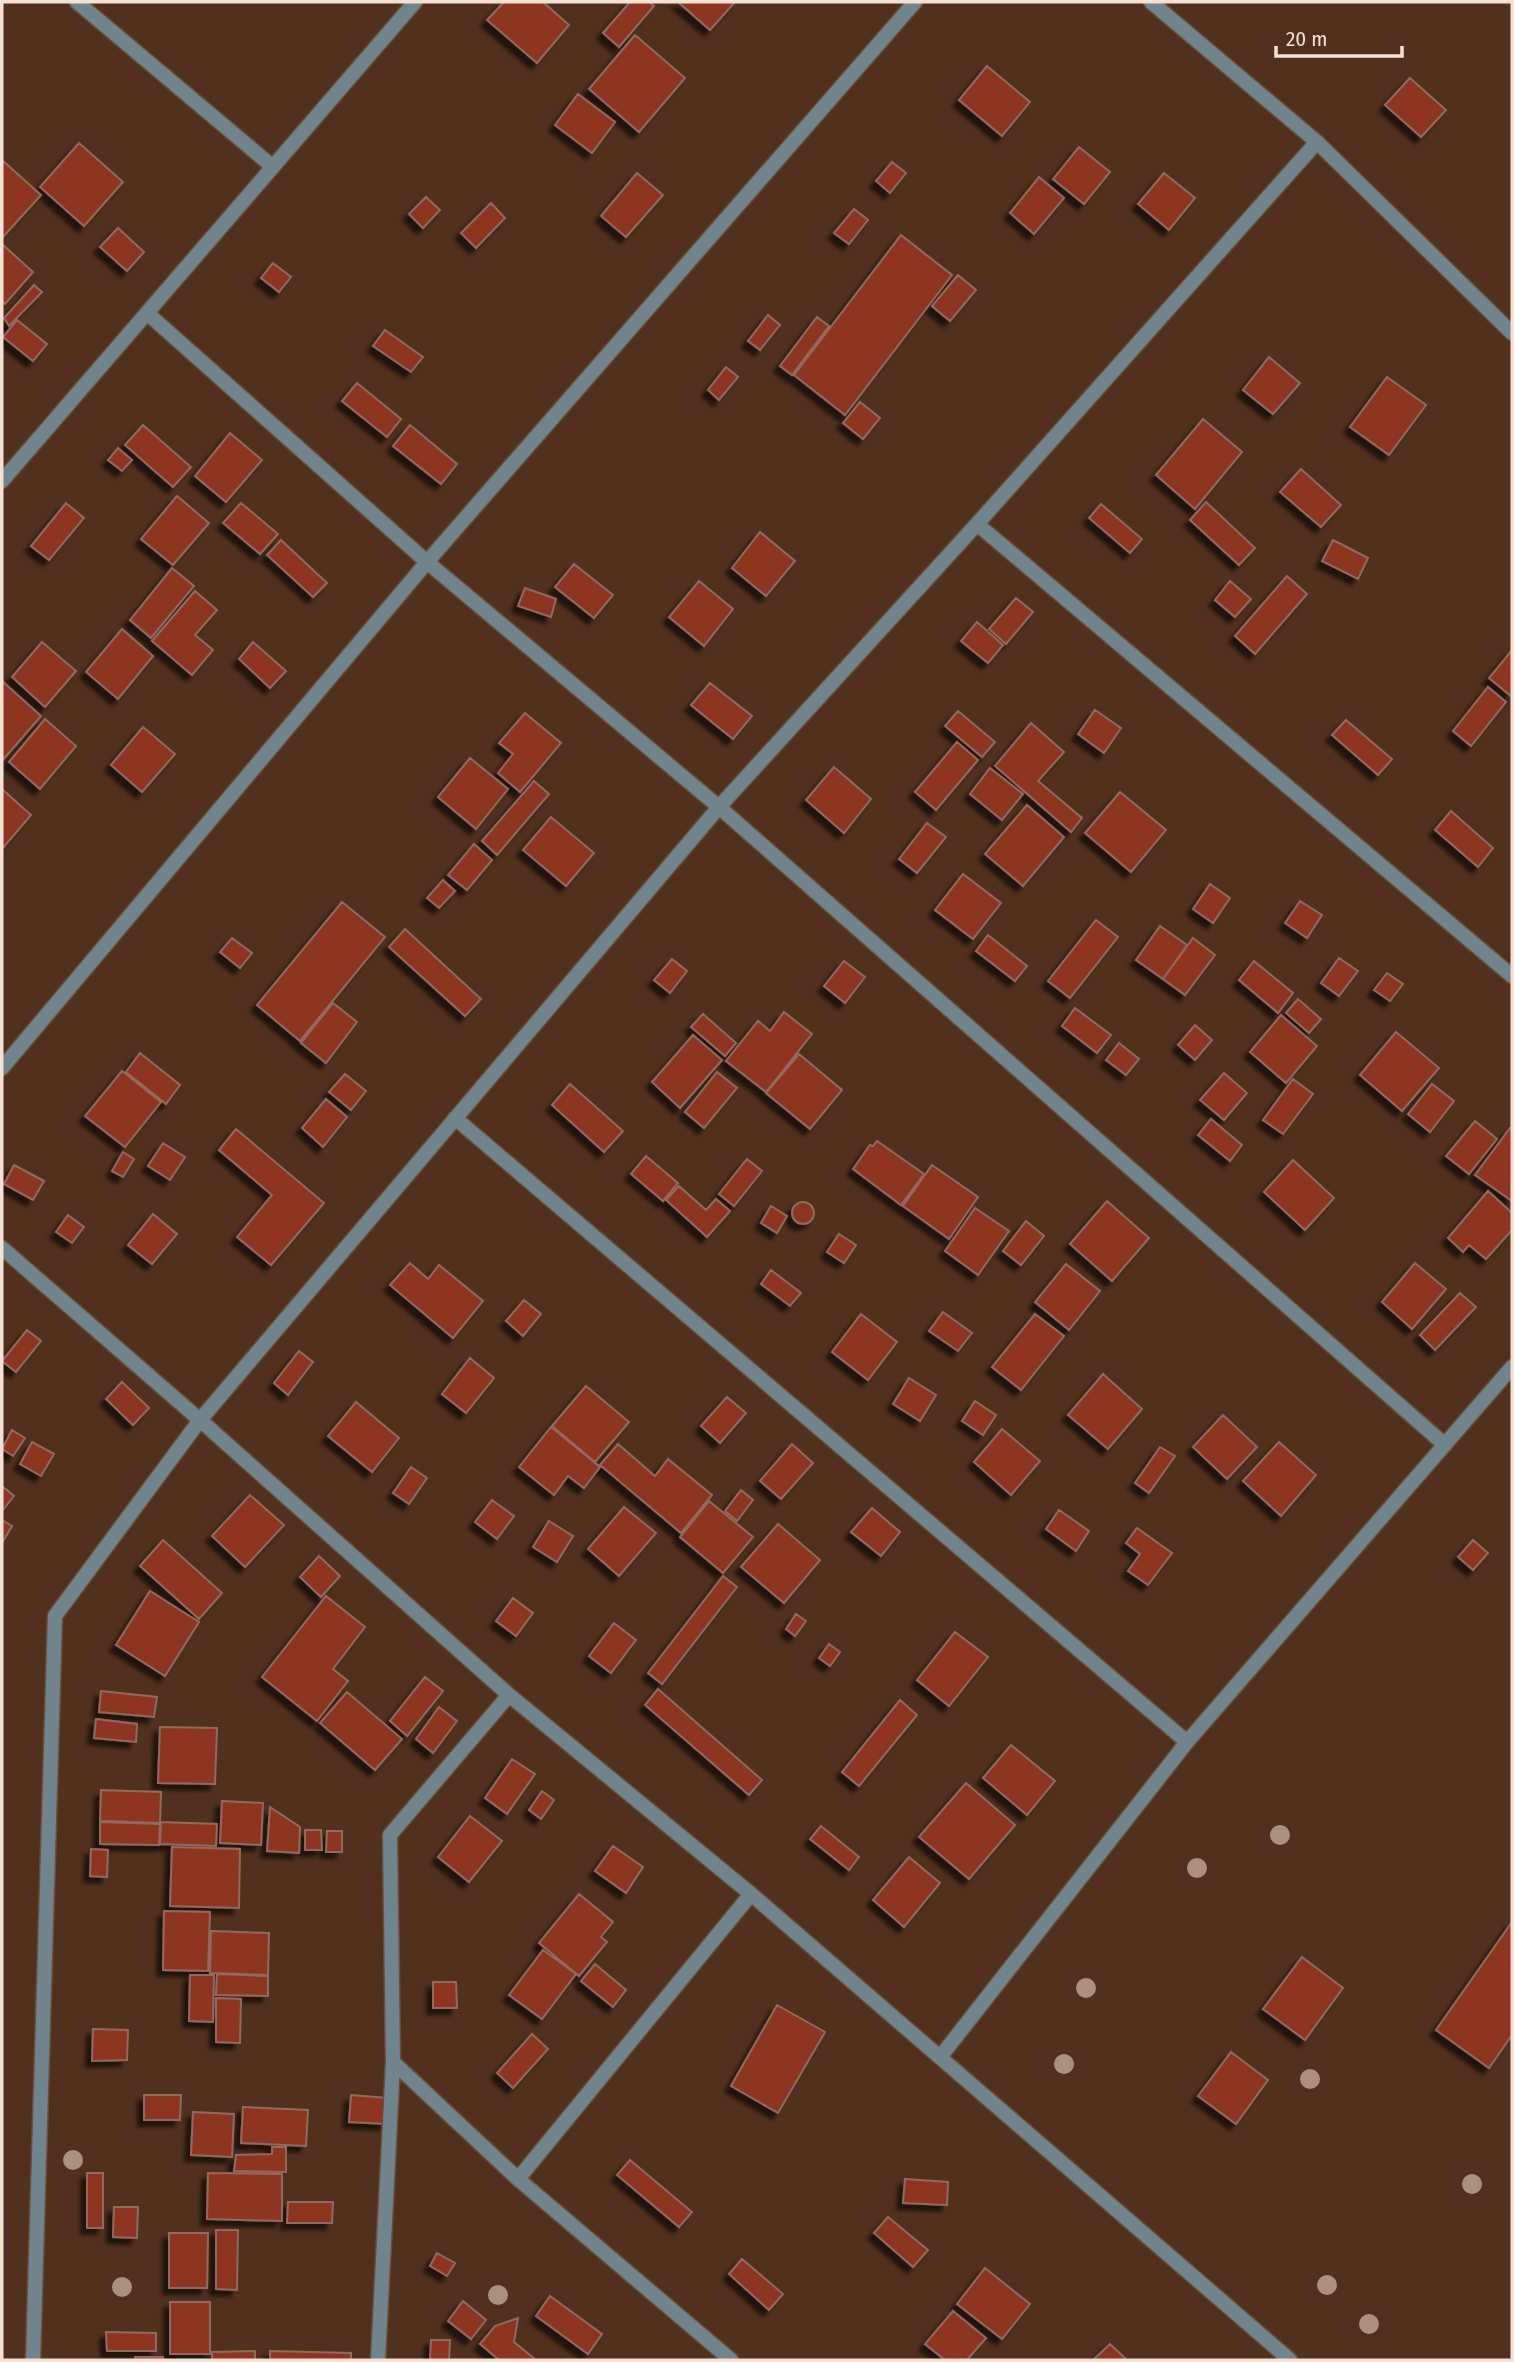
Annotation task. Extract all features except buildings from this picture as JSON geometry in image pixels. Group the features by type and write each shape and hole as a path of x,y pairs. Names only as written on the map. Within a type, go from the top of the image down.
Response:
{"street":[{"path":"77,2 273,167"},
{"path":"2,481 415,2"},
{"path":"2,1068 427,562 915,2"},
{"path":"1151,2 1317,142 1512,333"},
{"path":"33,2360 55,1616 200,1420 719,807 977,524 1317,142"},
{"path":"147,313 427,562 719,807 1445,1445"},
{"path":"977,524 1512,976"},
{"path":"455,1118 1187,1742"},
{"path":"2,1248 509,1695 751,1894 1290,2360"},
{"path":"941,2056 1187,1742 1512,1367"},
{"path":"378,2360 393,2062 390,1835 509,1695"},
{"path":"518,2179 751,1894"},
{"path":"393,2062 518,2179 731,2360"}]}
